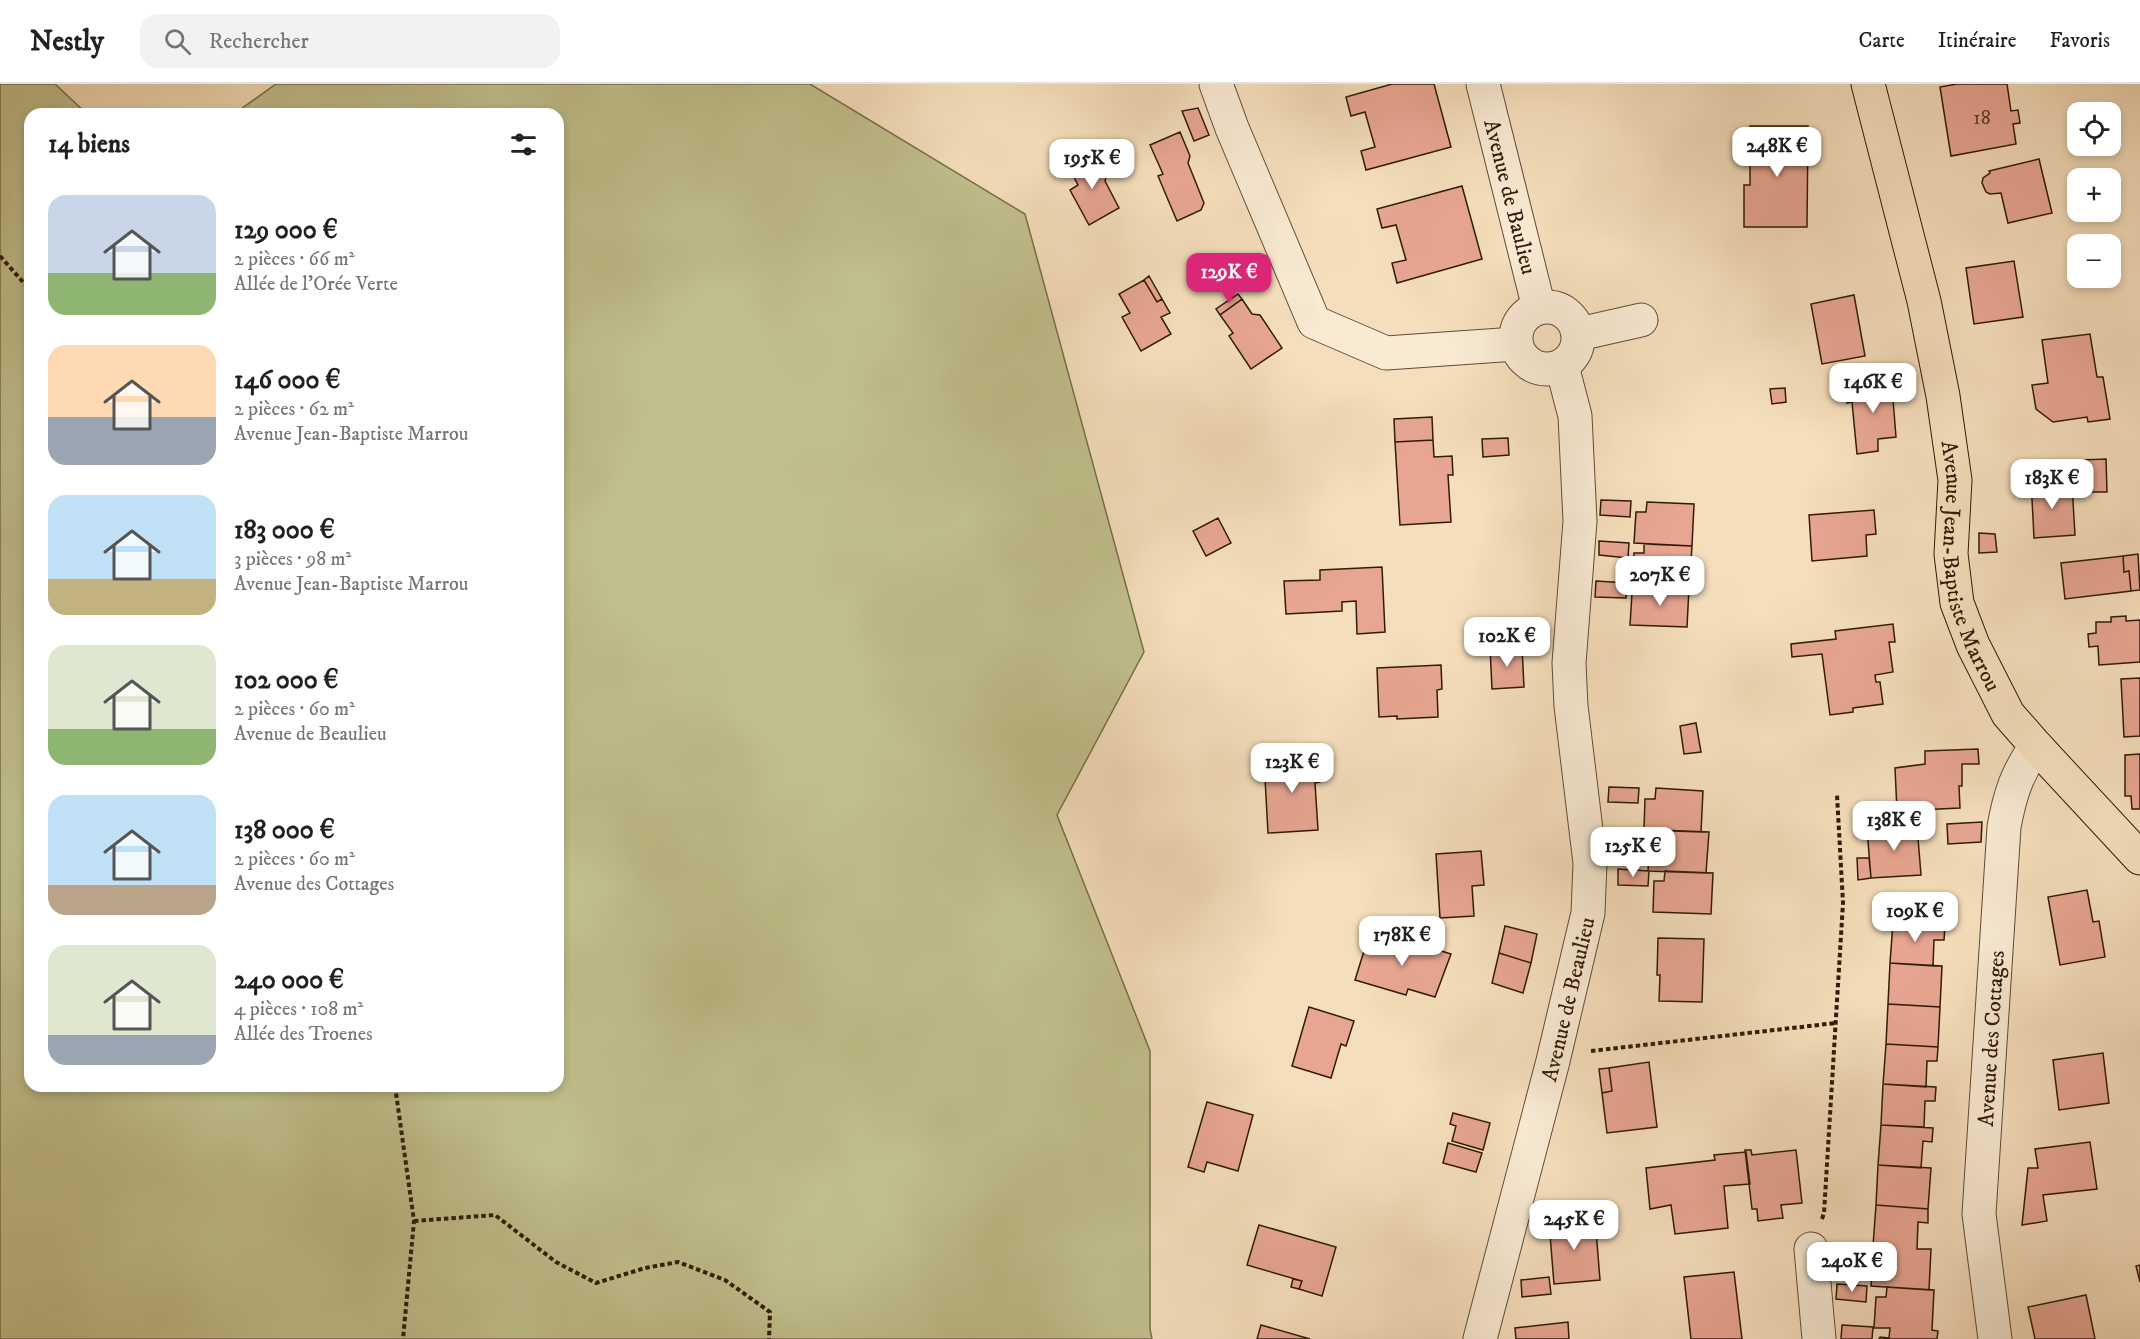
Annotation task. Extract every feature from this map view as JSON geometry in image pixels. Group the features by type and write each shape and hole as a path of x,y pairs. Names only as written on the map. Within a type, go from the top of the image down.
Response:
{"main road":[{"name":"Avenue Jean-Baptiste Marrou","path":"1868,84 1924,301 1943,396 1955,480 1950,554 1957,603 1973,645 2008,714 2140,858"}],"street":[{"path":"1216,84 1232,128 1314,322 1386,353 1516,344"},
{"name":"Avenue de Baulieu","path":"1483,84 1539,308"},
{"path":"1539,308 1559,309 1575,323 1579,334 1576,351 1571,360 1551,370 1539,369 1529,364 1521,356 1516,344 1517,330 1521,320 1529,312 1539,308"},
{"path":"1579,334 1641,320"},
{"name":"Avenue de Beaulieu","path":"1480,1339 1588,913 1590,863 1573,728 1569,663 1580,521 1575,416 1562,366"},
{"name":"Avenue des Cottages","path":"1995,1339 1979,1214 2004,827 2013,786 2020,768 2036,746"},
{"path":"1811,1249 1819,1339"}],"path":[{"path":"0,256 24,283"},
{"path":"1811,1249 1824,1213 1843,903 1837,795"},
{"path":"1552,1061 1582,1052 1836,1023"},
{"path":"396,1092 414,1221 403,1339"},
{"path":"414,1221 495,1215 556,1262 596,1283 645,1268 678,1262 725,1280 770,1312 769,1339"}],"shaded area":[{"path":"0,84 55,84 81,108 24,108 24,1092 564,1092 564,108 242,108 276,84 810,84 1025,214 1144,652 1057,815 1150,1051 1150,1329 1152,1339 0,1339"}],"building":[{"path":"1392,84 1434,84 1451,147 1366,170 1361,151 1375,147 1365,112 1351,116 1346,97"},
{"path":"1957,84 2007,84 2011,111 2018,110 2020,123 2013,124 2016,144 1951,156 1940,87"},
{"path":"1198,108 1209,135 1194,141 1182,111"},
{"path":"1750,126 1808,126 1807,227 1744,227 1744,185 1750,185"},
{"path":"1180,132 1190,156 1188,163 1204,203 1201,210 1177,221 1158,176 1163,174 1150,145"},
{"path":"1093,153 1119,208 1089,225 1070,190 1078,185 1068,166"},
{"path":"2039,159 2052,213 2008,223 2001,193 1986,192 1982,183 1983,178 1990,173 1989,171"},
{"path":"1462,186 1482,259 1397,283 1392,263 1406,260 1396,225 1382,228 1377,209"},
{"path":"2014,261 2023,317 1974,324 1966,268"},
{"path":"1149,276 1162,299 1157,302 1144,280"},
{"path":"1144,280 1157,302 1162,299 1170,313 1161,317 1171,334 1141,351 1122,317 1130,313 1119,294"},
{"path":"1238,294 1242,299 1220,315 1216,309"},
{"path":"1854,295 1865,356 1822,364 1811,304"},
{"path":"1242,299 1252,314 1260,315 1282,348 1251,369 1229,336 1233,333 1220,315"},
{"path":"2090,334 2097,377 2103,377 2110,419 2088,422 2087,417 2053,422 2036,409 2032,385 2048,383 2042,340"},
{"path":"1897,381 1898,398 1893,399 1896,437 1878,439 1878,451 1857,454 1852,402 1847,403 1846,392 1852,392 1851,385"},
{"path":"1785,388 1786,402 1772,404 1770,389"},
{"path":"1432,417 1433,440 1395,442 1394,419"},
{"path":"1508,438 1509,455 1483,457 1482,439"},
{"path":"1433,440 1434,457 1452,456 1453,475 1448,475 1451,522 1400,525 1395,442"},
{"path":"2106,459 2107,492 2072,492 2072,484 2045,486 2045,479 2031,480 2029,462"},
{"path":"2045,479 2045,486 2072,484 2075,535 2034,538 2031,480"},
{"path":"1601,500 1631,501 1630,517 1600,515"},
{"path":"1647,502 1694,504 1692,546 1634,543 1636,512 1646,512"},
{"path":"1874,510 1876,534 1866,535 1867,556 1812,561 1809,515"},
{"path":"1218,518 1231,543 1206,556 1193,531"},
{"path":"1979,533 1995,534 1997,552 1979,553"},
{"path":"1599,541 1629,543 1628,558 1599,555"},
{"path":"1644,544 1692,546 1689,588 1632,584 1634,553 1644,553"},
{"path":"2138,554 2140,590 2131,591 2129,571 2124,572 2123,556"},
{"path":"2123,556 2124,572 2129,571 2131,591 2065,599 2061,563"},
{"path":"1382,567 1385,632 1357,634 1356,601 1342,602 1342,611 1286,614 1284,581 1320,580 1320,570"},
{"path":"1596,581 1627,583 1626,598 1595,597"},
{"path":"1643,584 1689,588 1687,627 1630,625 1632,593 1642,594"},
{"path":"2126,616 2126,621 2140,620 2140,662 2099,665 2098,646 2089,647 2088,634 2096,633 2096,622 2111,622 2111,617"},
{"path":"1521,618 1522,647 1491,647 1490,619"},
{"path":"1893,624 1895,642 1889,642 1893,672 1875,675 1876,682 1880,682 1883,704 1853,708 1853,712 1830,715 1822,654 1792,657 1791,644 1836,639 1835,631"},
{"path":"1490,647 1522,647 1524,687 1492,689"},
{"path":"1441,665 1442,689 1437,690 1438,717 1397,719 1397,716 1379,717 1377,668"},
{"path":"2140,678 2140,736 2124,737 2121,679"},
{"path":"1696,723 1701,752 1684,754 1680,726"},
{"path":"1978,749 1979,764 1962,764 1962,786 1959,786 1960,808 1897,811 1895,768 1925,764 1925,751"},
{"path":"2140,754 2140,809 2132,809 2131,796 2125,796 2125,755"},
{"path":"1318,756 1320,782 1315,783 1318,830 1268,833 1264,760"},
{"path":"1609,787 1639,788 1638,803 1608,802"},
{"path":"1656,788 1703,791 1701,832 1644,830 1645,799 1655,799"},
{"path":"1982,822 1981,842 1948,844 1947,824"},
{"path":"1917,826 1921,875 1871,878 1867,829"},
{"path":"1614,828 1644,830 1643,844 1614,843"},
{"path":"1660,830 1709,832 1706,873 1648,871 1650,840 1660,840"},
{"path":"1481,851 1484,885 1472,886 1474,916 1440,918 1436,854"},
{"path":"1857,858 1869,858 1871,878 1858,880"},
{"path":"1618,869 1649,871 1648,886 1618,885"},
{"path":"1665,871 1713,873 1711,914 1653,912 1654,881 1664,881"},
{"path":"2087,890 2093,922 2099,921 2105,957 2060,965 2048,897"},
{"path":"1893,922 1945,925 1944,940 1934,940 1933,966 1890,963"},
{"path":"1505,926 1537,934 1531,963 1499,953"},
{"path":"1369,935 1405,945 1406,940 1451,954 1435,997 1408,989 1406,995 1355,980"},
{"path":"1658,938 1704,939 1702,1002 1659,1001"},
{"path":"1499,953 1531,963 1523,993 1492,983"},
{"path":"1890,963 1942,966 1940,1007 1888,1004"},
{"path":"1888,1004 1940,1007 1938,1047 1886,1044"},
{"path":"1309,1007 1354,1021 1346,1046 1341,1044 1331,1078 1292,1066"},
{"path":"1886,1044 1938,1047 1937,1061 1927,1061 1926,1087 1883,1084"},
{"path":"2103,1053 2109,1103 2059,1110 2053,1060"},
{"path":"1649,1062 1657,1127 1607,1133 1602,1093 1612,1091 1609,1068"},
{"path":"1609,1068 1612,1091 1602,1093 1599,1069"},
{"path":"1883,1084 1936,1087 1935,1101 1925,1101 1924,1127 1881,1125"},
{"path":"1207,1102 1253,1115 1238,1171 1207,1162 1204,1172 1188,1167"},
{"path":"1453,1113 1490,1123 1483,1150 1452,1141 1456,1126 1450,1124"},
{"path":"1881,1125 1933,1128 1932,1142 1923,1141 1921,1168 1878,1165"},
{"path":"2090,1142 2097,1189 2043,1195 2047,1221 2022,1225 2028,1168 2038,1168 2035,1149"},
{"path":"1448,1143 1482,1153 1476,1172 1443,1163"},
{"path":"1745,1150 1751,1150 1752,1155 1796,1150 1802,1203 1781,1205 1783,1218 1758,1221 1757,1209 1752,1209"},
{"path":"1746,1152 1750,1184 1724,1186 1728,1228 1675,1234 1671,1205 1650,1209 1646,1168 1715,1160 1714,1155"},
{"path":"1878,1165 1931,1168 1928,1209 1876,1205"},
{"path":"1876,1205 1928,1209 1928,1223 1918,1222 1917,1249 1931,1249 1929,1290 1871,1286 1874,1255 1883,1256 1884,1246 1873,1246"},
{"path":"1595,1218 1600,1280 1554,1284 1549,1222"},
{"path":"1259,1225 1336,1247 1322,1296 1299,1289 1302,1281 1247,1265"},
{"path":"1832,1244 1862,1245 1861,1261 1832,1259"},
{"path":"2140,1265 2140,1282 2136,1266"},
{"path":"1734,1272 1742,1339 1691,1339 1684,1277"},
{"path":"1549,1277 1551,1294 1522,1297 1521,1280"},
{"path":"1293,1279 1302,1281 1299,1289 1291,1287"},
{"path":"1837,1284 1867,1286 1866,1302 1836,1299"},
{"path":"1887,1287 1934,1290 1932,1330 1938,1331 1937,1339 1879,1339 1880,1337 1889,1338 1890,1328 1874,1328 1876,1297 1886,1297"},
{"path":"2086,1295 2095,1339 2035,1339 2028,1307"},
{"path":"1568,1322 1569,1339 1516,1339 1515,1328"},
{"path":"1261,1325 1310,1339 1257,1339"},
{"path":"1842,1325 1873,1327 1872,1339 1841,1339"}]}
